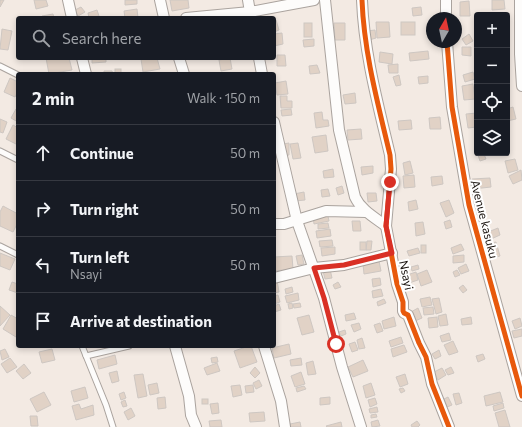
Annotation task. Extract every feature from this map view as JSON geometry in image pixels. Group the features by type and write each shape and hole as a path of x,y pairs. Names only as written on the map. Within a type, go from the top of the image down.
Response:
{"street":[{"path":"68,0 72,16"},
{"path":"160,0 164,16"},
{"path":"248,0 250,15"},
{"path":"229,16 250,15 314,0"},
{"path":"325,0 339,130 354,197 358,204 366,212 386,226"},
{"name":"Nsayi","path":"362,0 367,53 390,155 391,169 386,226 398,289 403,302 403,311 408,315 418,343 426,357 432,384 449,427"},
{"path":"446,0 446,12"},
{"path":"520,0 520,54 522,86"},
{"name":"Avenue kasuku","path":"447,48 452,107 469,205 522,396"},
{"path":"82,60 86,72"},
{"path":"180,60 183,72"},
{"path":"259,60 262,72"},
{"path":"276,131 297,221 326,304 342,367 361,427"},
{"path":"276,224 297,221 326,211 366,212"},
{"path":"276,278 314,268 344,265 392,253"},
{"path":"176,348 196,427"},
{"path":"265,348 281,401 285,427"}],"lane":[{"path":"0,66 16,74"},
{"path":"0,151 16,159"},
{"path":"0,246 16,254"},
{"path":"83,348 113,427"},
{"path":"86,356 120,348"}],"building":[{"path":"0,0 4,0 0,7"},
{"path":"34,0 46,0 48,6 36,9"},
{"path":"125,0 137,0 137,4 125,5"},
{"path":"170,0 188,0 189,8 172,11"},
{"path":"492,0 504,0 505,9 492,10"},
{"path":"469,1 470,16 462,16 462,12 460,12 460,2"},
{"path":"81,7 85,12 78,16 75,10"},
{"path":"421,7 422,15 413,16 412,8"},
{"path":"137,9 138,16 125,16 124,11"},
{"path":"97,10 99,16 89,16 88,13"},
{"path":"53,14 54,16 42,16"},
{"path":"276,20 279,30 276,31"},
{"path":"376,22 389,22 390,37 377,38"},
{"path":"401,22 415,22 415,35 401,35"},
{"path":"304,23 312,23 312,37 304,37"},
{"path":"334,23 345,23 345,40 335,40"},
{"path":"2,29 12,31 8,50 0,49"},
{"path":"375,30 376,38 369,40 367,31"},
{"path":"282,33 283,44 276,46 276,34"},
{"path":"469,34 473,41 466,45 462,39"},
{"path":"314,39 314,46 304,47 303,40"},
{"path":"471,47 471,56 462,55 462,48"},
{"path":"428,51 429,59 410,61 409,53"},
{"path":"380,52 393,54 392,64 379,62"},
{"path":"277,55 285,55 286,66 277,66"},
{"path":"46,60 70,60 72,70 49,72"},
{"path":"92,60 106,60 106,62 92,63"},
{"path":"141,60 158,60 160,69 143,72"},
{"path":"219,60 230,60 232,69 221,71"},
{"path":"398,64 398,73 389,73 388,65"},
{"path":"317,65 320,73 310,74 309,66"},
{"path":"115,69 121,69 121,72 115,72"},
{"path":"473,72 474,79 465,82 463,75"},
{"path":"399,75 401,85 396,86 393,77"},
{"path":"428,76 428,83 419,84 418,77"},
{"path":"10,78 16,81 15,97 4,92"},
{"path":"286,81 288,94 277,95 276,83"},
{"path":"473,84 474,99 464,100 462,86"},
{"path":"355,93 356,103 345,104 343,95"},
{"path":"280,96 287,96 287,101 292,101 292,108 281,108"},
{"path":"513,107 516,119 510,120 510,108"},
{"path":"16,109 16,121 11,118"},
{"path":"291,109 292,115 282,116 281,110"},
{"path":"322,112 323,120 328,120 329,126 316,128 314,113"},
{"path":"474,113 474,127 468,128 466,114"},
{"path":"440,117 441,129 430,129 429,118"},
{"path":"0,119 7,122 3,133 0,132"},
{"path":"411,120 412,129 399,130 398,121"},
{"path":"13,125 16,127 16,144 6,139"},
{"path":"361,129 362,139 348,140 347,130"},
{"path":"326,135 328,151 315,153 312,137"},
{"path":"289,143 289,155 282,156 283,144"},
{"path":"298,143 301,158 293,159 290,144"},
{"path":"478,156 485,156 486,159 480,161"},
{"path":"515,159 518,170 508,173 505,161"},
{"path":"410,161 413,173 405,175 403,163"},
{"path":"373,166 373,173 362,175 361,167"},
{"path":"333,169 334,177 324,178 323,171"},
{"path":"521,170 522,180 513,184 509,176"},
{"path":"414,175 415,187 404,188 403,176"},
{"path":"442,176 443,184 432,186 431,177"},
{"path":"490,178 491,187 473,189 472,179"},
{"path":"342,186 344,193 338,195 336,188"},
{"path":"328,189 330,196 322,197 321,190"},
{"path":"304,192 305,200 295,201 294,194"},
{"path":"367,193 376,193 377,201 368,202"},
{"path":"416,200 418,209 409,211 408,202"},
{"path":"449,200 454,213 446,217 440,203"},
{"path":"3,206 16,213 16,226 13,232 0,226 0,212"},
{"path":"313,216 328,216 329,221 314,224"},
{"path":"450,220 452,227 446,229 444,222"},
{"path":"352,221 360,221 361,231 353,231"},
{"path":"423,222 425,234 416,236 415,223"},
{"path":"328,223 329,228 318,229 318,224"},
{"path":"498,228 500,235 491,239 488,232"},
{"path":"330,229 331,236 317,238 316,231"},
{"path":"332,240 333,246 320,247 319,241"},
{"path":"367,241 372,241 371,250 366,250"},
{"path":"360,242 366,242 366,250 360,250"},
{"path":"496,242 500,256 490,259 486,244"},
{"path":"461,244 464,250 453,254 451,248"},
{"path":"421,245 426,245 426,253 421,253"},
{"path":"335,247 335,254 322,256 321,248"},
{"path":"418,248 420,253 409,256 407,251"},
{"path":"0,253 15,259 10,270 0,266"},
{"path":"302,255 304,264 298,265 296,256"},
{"path":"464,255 464,262 453,263 453,256"},
{"path":"292,256 293,269 276,271 276,257"},
{"path":"379,261 381,271 364,274 363,264"},
{"path":"466,264 469,271 461,274 458,268"},
{"path":"418,265 419,269 412,271 411,267"},
{"path":"330,269 332,278 325,279 323,271"},
{"path":"427,270 432,282 421,286 417,274"},
{"path":"457,270 460,275 455,277 453,272"},
{"path":"416,272 418,280 406,284 404,276"},
{"path":"380,278 381,285 373,287 372,279"},
{"path":"276,280 277,280 279,292 276,293"},
{"path":"12,282 16,283 16,292 9,290"},
{"path":"338,282 341,287 335,289 333,285"},
{"path":"463,285 467,290 463,293 459,288"},
{"path":"292,287 293,292 286,294 285,289"},
{"path":"381,289 383,296 373,298 372,291"},
{"path":"298,293 299,300 287,303 285,296"},
{"path":"278,295 280,302 276,303 276,296"},
{"path":"430,297 432,305 422,307 420,299"},
{"path":"439,298 442,312 436,314 432,299"},
{"path":"384,299 386,303 378,306 377,302"},
{"path":"292,303 293,308 289,309 288,304"},
{"path":"300,303 301,307 294,308 293,304"},
{"path":"279,304 281,310 276,311 276,305"},
{"path":"0,306 10,315 0,326"},
{"path":"433,307 434,314 424,315 423,308"},
{"path":"418,308 422,318 415,321 411,312"},
{"path":"354,313 356,319 346,321 345,315"},
{"path":"446,314 448,325 440,326 438,316"},
{"path":"11,315 16,318 16,337 3,329"},
{"path":"309,315 314,332 302,335 297,318"},
{"path":"394,317 396,326 384,329 382,321"},
{"path":"437,317 438,327 429,328 428,318"},
{"path":"471,317 472,324 462,325 461,319"},
{"path":"520,318 522,326 515,329 512,321"},
{"path":"359,323 361,329 354,332 351,325"},
{"path":"380,323 383,331 377,333 374,325"},
{"path":"522,329 522,336 514,338 512,331"},
{"path":"345,330 346,334 341,336 339,332"},
{"path":"449,333 451,340 442,342 440,336"},
{"path":"401,337 403,343 391,347 389,341"},
{"path":"362,338 365,348 359,349 357,340"},
{"path":"453,341 458,352 449,355 444,345"},
{"path":"355,342 358,350 352,352 349,344"},
{"path":"289,344 291,354 274,358 272,348"},
{"path":"404,345 407,352 393,357 391,349"},
{"path":"243,348 252,348 257,362 240,368 234,351"},
{"path":"5,349 9,357 2,360 0,351"},
{"path":"52,349 55,360 42,363 39,352"},
{"path":"439,350 441,356 435,359 432,354"},
{"path":"483,354 485,359 478,362 476,356"},
{"path":"115,355 117,364 99,369 97,360"},
{"path":"217,357 218,362 212,363 211,358"},
{"path":"10,358 17,367 7,373 1,364"},
{"path":"301,358 302,365 291,366 290,360"},
{"path":"363,360 368,371 353,377 348,367"},
{"path":"313,361 316,374 308,375 306,363"},
{"path":"217,363 220,371 207,375 204,368"},
{"path":"24,364 31,373 23,379 16,371"},
{"path":"255,367 260,373 255,378 250,373"},
{"path":"451,367 454,373 448,375 445,370"},
{"path":"442,368 446,375 438,380 434,372"},
{"path":"117,371 119,381 112,383 109,373"},
{"path":"301,372 305,384 295,387 291,376"},
{"path":"143,374 147,396 138,398 134,375"},
{"path":"405,374 408,384 400,387 396,377"},
{"path":"259,380 262,386 256,389 253,383"},
{"path":"157,383 159,393 150,395 148,385"},
{"path":"371,383 375,395 366,398 363,386"},
{"path":"240,385 242,395 233,397 231,386"},
{"path":"253,385 254,392 246,393 245,386"},
{"path":"304,386 306,389 297,392 296,388"},
{"path":"85,387 88,398 74,402 71,391"},
{"path":"403,388 405,391 401,393 399,389"},
{"path":"44,392 51,405 37,412 30,399"},
{"path":"124,392 126,398 121,400 119,394"},
{"path":"500,392 503,402 486,406 484,396"},
{"path":"459,393 462,403 456,405 453,394"},
{"path":"165,397 166,408 158,409 157,398"},
{"path":"330,397 330,404 320,405 320,398"},
{"path":"448,397 452,405 447,407 444,399"},
{"path":"375,398 377,404 370,407 368,400"},
{"path":"202,399 208,399 208,404 202,404"},
{"path":"125,400 127,406 123,407 121,402"},
{"path":"218,403 219,413 212,414 210,404"},
{"path":"503,403 504,408 494,411 493,406"},
{"path":"79,404 81,409 93,405 94,415 76,420 72,406"},
{"path":"377,407 378,412 370,413 369,409"},
{"path":"131,408 135,416 128,420 124,412"},
{"path":"505,410 510,427 499,427 495,413"},
{"path":"264,412 265,421 250,422 249,413"},
{"path":"376,414 377,417 371,418 371,415"},
{"path":"30,416 37,416 38,426 31,426"},
{"path":"221,420 222,427 210,427 209,421"},
{"path":"378,420 380,426 372,427 371,422"},
{"path":"417,421 420,425 418,427 412,427 411,425"},
{"path":"300,422 301,427 291,427 290,424"},
{"path":"341,422 342,427 326,426"}],"cycle path":[{"path":"362,0 363,20 376,98 390,155 391,169 386,226 397,284 403,302 403,311 408,315 426,357 432,384 449,427"},
{"path":"447,48 452,107 469,205 522,396"}],"route":[{"path":"336,344 324,298 314,268 344,265 392,253 386,226 390,182"}]}
